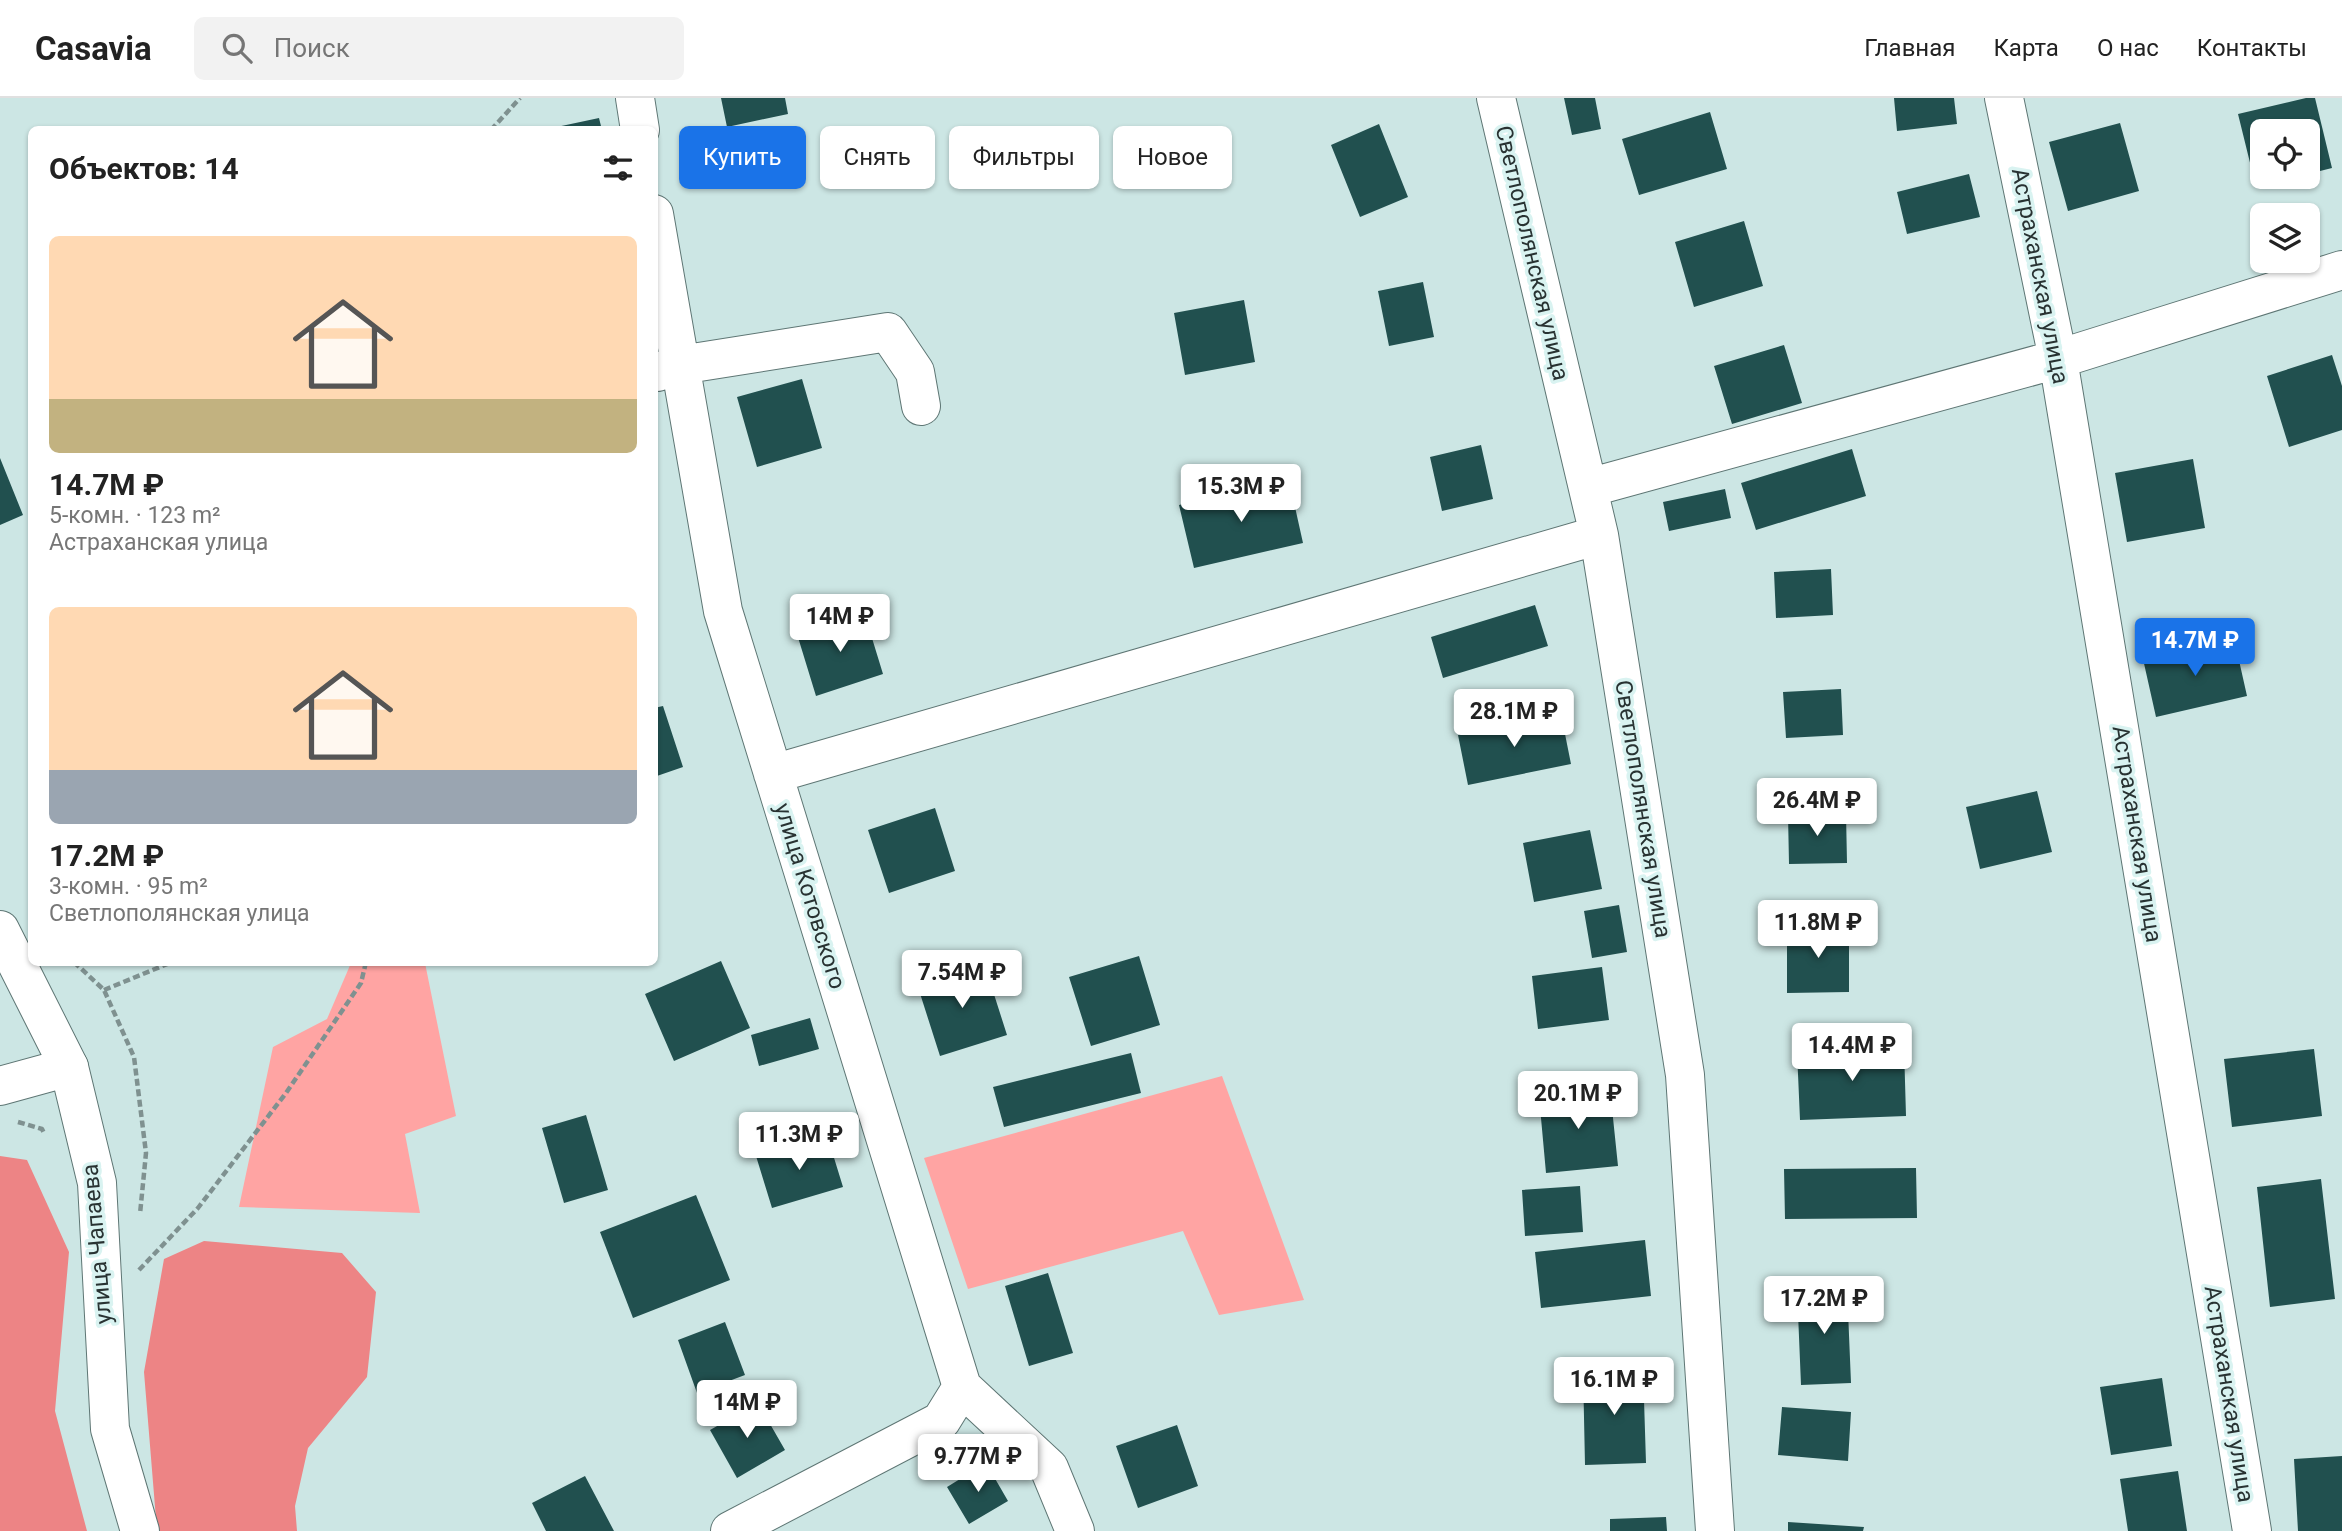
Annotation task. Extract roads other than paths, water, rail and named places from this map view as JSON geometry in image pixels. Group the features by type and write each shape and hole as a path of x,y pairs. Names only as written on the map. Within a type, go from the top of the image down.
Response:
{"street":[{"path":"635,98 639,126"},
{"name":"Светлополянская улица","path":"1496,98 1599,535 1685,1075 1715,1531"},
{"name":"Астраханская улица","path":"2004,98 2058,359 2252,1531"},
{"name":"улица Котовского","path":"658,262 667,369 723,611 962,1387 1049,1468 1075,1531"},
{"path":"1588,488 2058,359 2342,270"},
{"path":"667,369 888,332 915,372 920,405"},
{"path":"773,774 1599,535"},
{"name":"улица Чапаева","path":"0,930 69,1067 97,1183 110,1429 140,1531"},
{"path":"0,1086 69,1067"},
{"path":"730,1531 941,1421 962,1387"}]}
